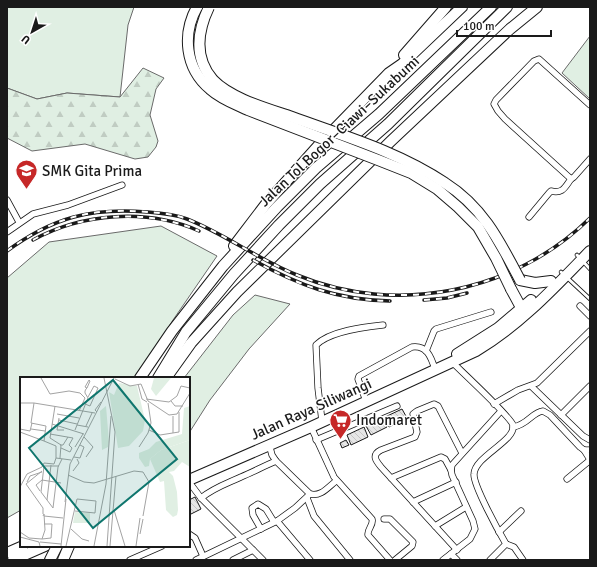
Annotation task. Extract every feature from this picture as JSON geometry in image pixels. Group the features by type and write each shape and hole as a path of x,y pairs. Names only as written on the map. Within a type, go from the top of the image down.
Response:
{"highway":[{"path":"197,7 192,17 187,37 188,50 192,65 199,78 210,89 226,100 248,110 411,173 437,189 478,227 496,258 523,312"},
{"path":"209,7 203,19 199,34 199,48 202,61 207,72 214,81 232,93 252,103 373,146 418,166 447,183 466,199 485,219 533,303"},
{"path":"223,266 232,248 266,204 318,146 389,73 446,7"},
{"path":"389,73 402,64 462,7"},
{"name":"Jalan Tol Bogor–Ciawi–Sukabumi","path":"141,377 172,331 223,266 277,207 316,168 379,114 491,7"},
{"name":"Jalan Tol Bogor–Ciawi–Sukabumi","path":"159,377 186,332 234,274 279,225 320,184 388,124 507,7"},
{"path":"167,377 190,343 237,292 391,141 510,30 537,7"},
{"name":"Jalan Raya Siliwangi","path":"580,258 590,243"},
{"name":"Jalan Raya Siliwangi","path":"190,481 485,346 580,258 590,251"},
{"name":"Jalan Raya Siliwangi","path":"533,303 551,281 563,274"},
{"path":"520,280 528,283 551,281"},
{"path":"508,320 513,293"},
{"name":"Jalan Raya Siliwangi","path":"449,362 508,320 523,312"},
{"path":"7,553 40,547"},
{"path":"50,560 56,547"},
{"path":"62,560 68,547"},
{"path":"13,560 25,550"}],"street":[{"path":"572,179 501,115 494,106 495,102 534,61 539,59 590,105"},
{"path":"529,217 549,193 552,191 557,193 560,192 590,159"},
{"path":"7,232 19,222 33,214 68,205 122,185"},
{"path":"7,200 19,222"},
{"path":"580,306 590,316"},
{"path":"426,351 436,329 491,312"},
{"path":"322,421 318,388 316,345 323,339 332,335 383,325"},
{"path":"494,404 518,390 531,386 537,382 590,331"},
{"path":"366,401 358,379 362,375 412,347 418,346 426,351 435,369"},
{"path":"449,362 512,422 512,431 475,468 474,476 499,532 506,544 514,547 520,553 523,560"},
{"path":"531,386 583,436 589,439 585,450"},
{"path":"561,415 590,386"},
{"path":"457,550 376,462 375,458 376,454 380,450 415,437 417,432 413,414 429,405 434,404 437,405 462,453"},
{"path":"316,440 397,406"},
{"path":"451,470 452,464 502,411"},
{"path":"513,427 521,426 539,412 543,411 550,416 574,442 585,450 589,458 589,461 567,479"},
{"path":"310,427 336,481 372,519 368,535 390,560"},
{"path":"269,444 276,461 308,496 314,516 350,560"},
{"path":"391,478 442,457 445,459 475,529 470,539 443,560"},
{"path":"201,498 216,487 276,461"},
{"path":"196,560 276,522 308,496 320,494 336,481"},
{"path":"190,482 201,498 263,560"},
{"path":"413,502 456,482"},
{"path":"261,529 252,512 252,508 258,504 263,506 310,560"},
{"path":"435,526 466,507"},
{"path":"499,532 521,511"},
{"path":"384,519 390,519 413,542 412,546 395,560"},
{"path":"190,535 195,538 203,556"},
{"path":"490,560 506,544"},
{"path":"130,560 160,547"},
{"path":"233,560 253,550"},
{"path":"451,554 457,560"}],"lane":[{"path":"580,258 590,268"},
{"path":"563,274 590,299"}],"green space":[{"path":"7,7 134,7 128,25 120,97 67,93 37,99 7,88"},
{"path":"590,36 590,99 562,73"},
{"path":"143,68 164,78 156,89 150,115 158,141 156,147 148,157 135,159 85,144 32,151 7,138 7,88 37,99 67,93 120,97"},
{"path":"161,226 217,256 173,320 138,377 20,377 20,511 7,518 7,278 49,242"},
{"path":"255,295 290,304 249,349 210,400 190,431 190,377 185,377 233,315"}],"building":[{"path":"402,409 407,418 389,427 385,417"},
{"path":"382,418 387,427 371,435 366,426"},
{"path":"364,427 368,437 351,445 347,435"},
{"path":"346,440 349,445 342,448 340,443"},
{"path":"195,497 201,509 190,514 190,500"}],"railway":[{"path":"7,251 40,230 73,217 108,211 162,213 187,219 201,225 256,255 297,275 335,287 374,294 413,295 452,290 490,280 526,264 560,244 590,218"},
{"path":"33,240 72,224 93,219 115,217 158,219 199,231"},
{"path":"253,260 286,277 318,290 353,298 390,301"},
{"path":"424,300 447,298 467,293"}],"place":[{"name":"SMK Gita Prima","path":"26,190"},
{"name":"Indomaret","path":"340,440"}]}
